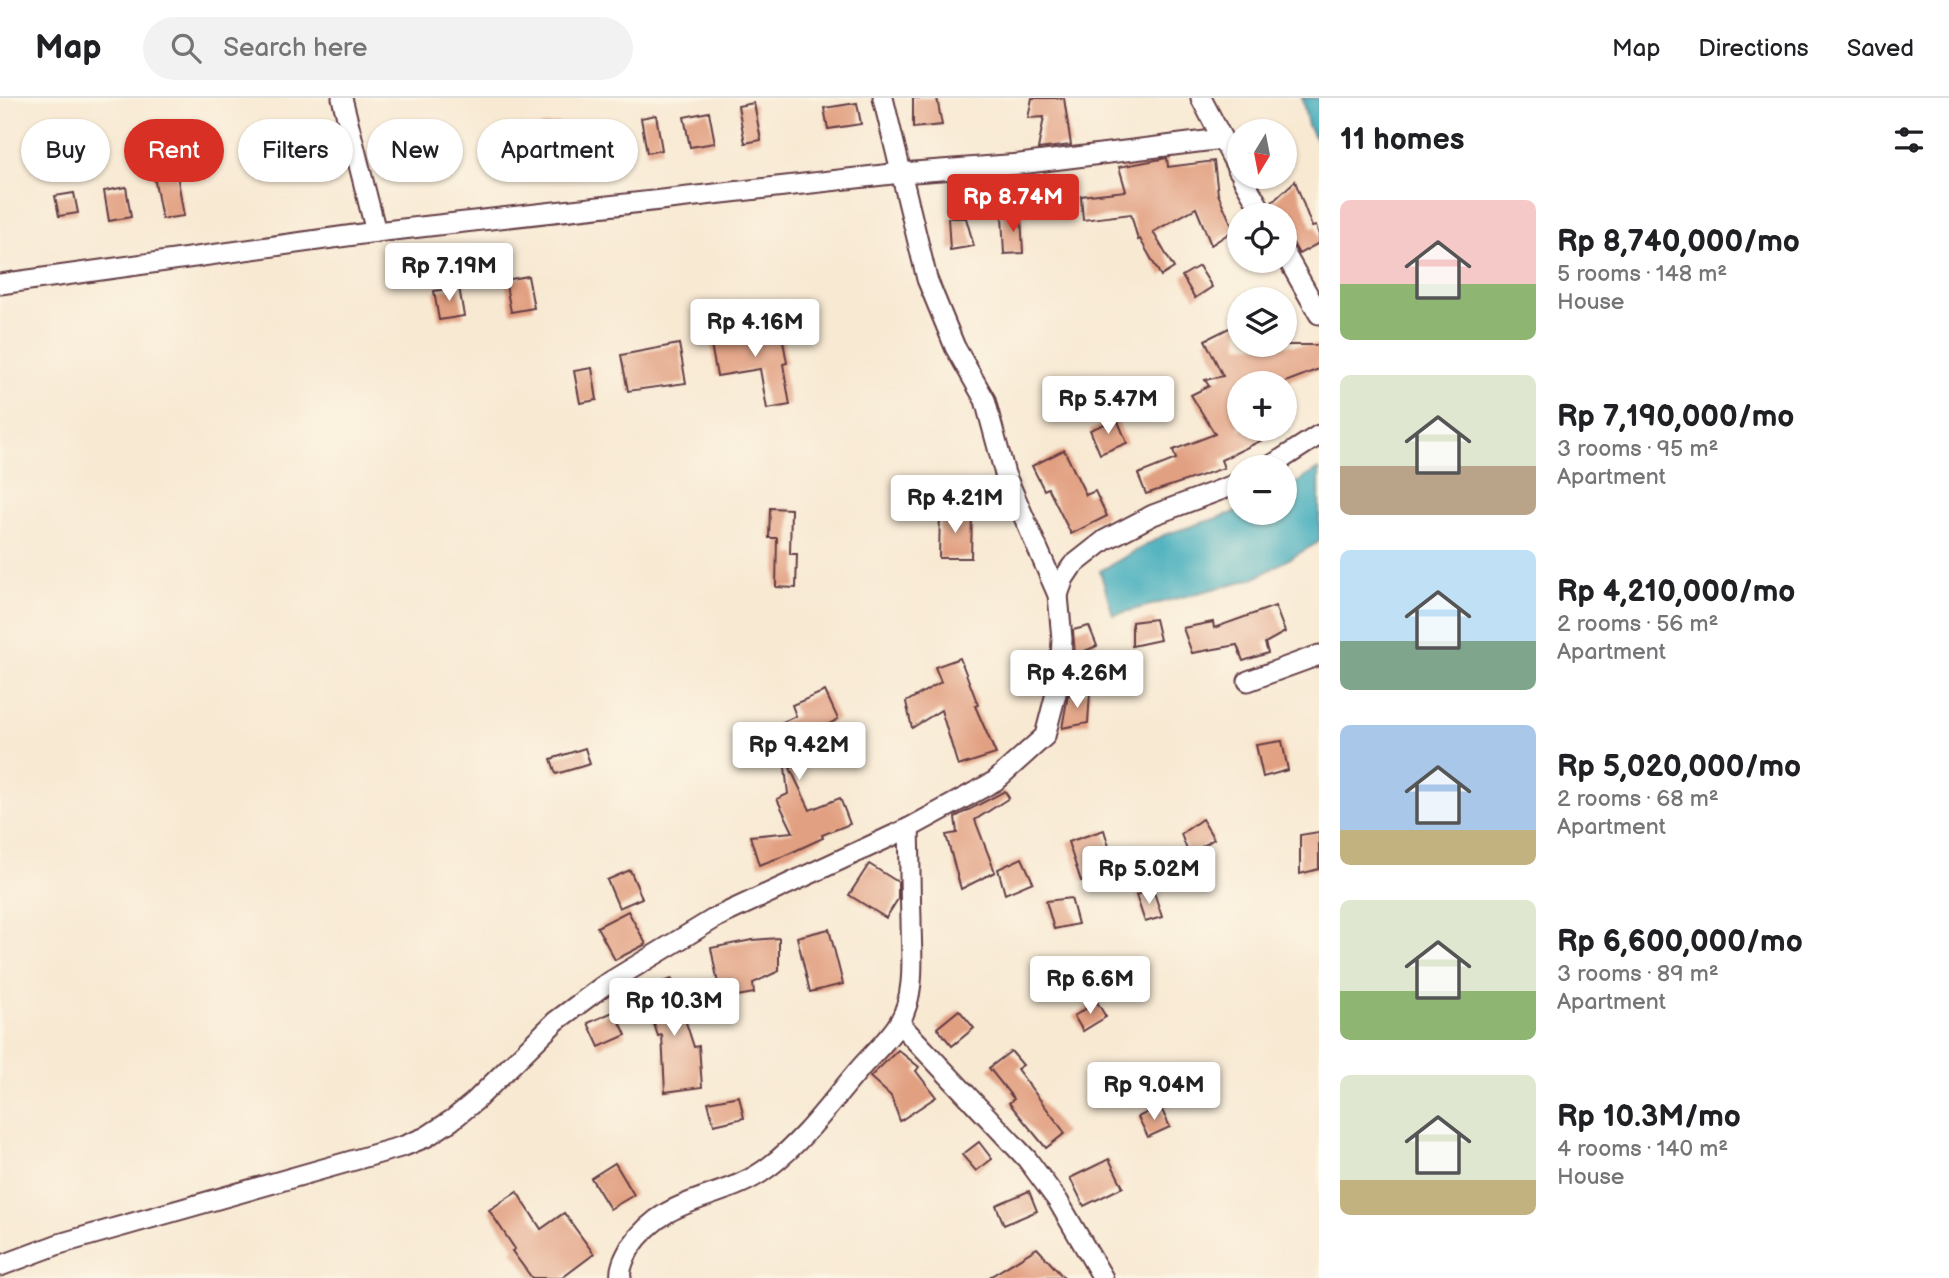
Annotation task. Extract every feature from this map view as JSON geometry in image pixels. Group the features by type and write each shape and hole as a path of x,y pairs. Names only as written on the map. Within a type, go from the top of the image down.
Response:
{"street":[{"path":"342,98 376,232"},
{"path":"0,1266 60,1244 353,1161 426,1137 475,1101 556,1021 603,986 716,917 909,828 995,781 1045,736 1060,678 1062,639 1058,595 1005,474 985,400 955,347 927,279 883,98"},
{"path":"1201,98 1227,148"},
{"path":"0,284 376,232 901,173 1020,164 1222,139"},
{"path":"1296,273 1319,314"},
{"path":"1288,455 1319,435"},
{"path":"1058,595 1072,566 1105,540 1153,515 1227,488"},
{"path":"1248,681 1319,655"},
{"path":"621,1278 620,1272 626,1255 655,1219 693,1200 745,1182 770,1167 796,1142 899,1023 911,991 909,828"},
{"path":"899,1023 1027,1159 1058,1201 1103,1278"}],"water":[{"path":"1302,98 1319,98 1319,145 1308,126"},
{"path":"1319,469 1319,542 1255,578 1113,615 1100,571 1164,535 1227,515 1227,525 1297,525 1297,483"}],"building":[{"path":"913,98 937,98 942,125 913,128"},
{"path":"1032,98 1064,98 1071,145 1038,149 1044,117 1028,118"},
{"path":"754,103 761,140 745,143 738,106"},
{"path":"857,103 861,124 828,129 824,108"},
{"path":"709,112 715,143 690,147 684,117"},
{"path":"656,115 662,150 647,153 641,118"},
{"path":"1167,158 1168,167 1214,161 1218,194 1227,214 1227,235 1211,245 1196,208 1153,232 1174,268 1161,276 1140,239 1138,240 1131,214 1083,220 1081,196 1126,191 1119,167"},
{"path":"155,182 178,182 184,216 162,219"},
{"path":"1297,186 1312,227 1316,226 1319,243 1299,254 1297,203 1271,203 1286,189 1297,189"},
{"path":"126,187 131,217 109,221 104,191"},
{"path":"74,193 78,213 59,216 55,196"},
{"path":"1021,214 1023,253 1004,254 1002,215"},
{"path":"948,218 966,218 974,246 950,250"},
{"path":"1199,266 1212,287 1195,298 1182,276"},
{"path":"528,276 534,308 511,312 505,280"},
{"path":"459,287 464,316 439,320 434,291"},
{"path":"780,324 787,363 783,364 790,405 767,409 760,369 717,376 709,334"},
{"path":"1227,329 1227,357 1297,357 1297,345 1319,345 1319,369 1297,378 1297,371 1227,371 1227,441 1260,441 1227,455 1221,460 1224,468 1146,494 1138,474 1176,459 1173,450 1215,434 1191,395 1209,386 1205,380 1223,376 1205,340"},
{"path":"679,344 686,383 628,391 621,355"},
{"path":"592,368 597,400 580,403 574,371"},
{"path":"1117,419 1127,443 1100,454 1090,430"},
{"path":"1064,450 1086,495 1095,491 1107,516 1071,534 1048,488 1044,490 1032,466"},
{"path":"770,508 791,509 790,554 797,554 796,588 776,587 777,538 769,538"},
{"path":"940,511 972,512 971,558 939,558"},
{"path":"1275,606 1285,632 1265,643 1268,653 1243,661 1237,645 1192,653 1183,628 1213,622 1214,628"},
{"path":"1155,619 1160,640 1132,646 1132,622"},
{"path":"1089,626 1097,646 1075,655 1073,630"},
{"path":"960,658 978,705 975,706 996,754 958,766 941,710 912,728 906,702 941,682 935,667"},
{"path":"825,691 838,719 802,739 815,756 790,768 810,810 840,798 850,824 759,865 750,836 793,832 777,799 788,794 782,740 755,753 748,738 796,716 792,705"},
{"path":"1090,692 1088,723 1062,728 1068,695"},
{"path":"1282,741 1288,770 1263,777 1256,745"},
{"path":"585,748 590,764 556,774 551,759"},
{"path":"1005,791 1009,798 975,820 995,872 961,889 946,835 957,833 955,817"},
{"path":"1202,819 1214,839 1189,855 1181,834"},
{"path":"1104,830 1116,870 1081,881 1068,842"},
{"path":"1319,832 1319,869 1300,874 1300,835"},
{"path":"1022,858 1033,882 1005,894 998,869"},
{"path":"869,864 898,882 898,899 886,918 849,895"},
{"path":"630,870 642,898 619,908 607,880"},
{"path":"1153,889 1162,917 1145,922 1136,895"},
{"path":"1071,898 1078,924 1054,929 1046,901"},
{"path":"628,911 646,944 615,960 597,927"},
{"path":"829,929 843,984 810,992 797,937"},
{"path":"779,938 779,971 753,983 754,993 721,999 711,948"},
{"path":"672,979 694,1047 699,1046 702,1087 665,1092 662,1035 658,1036 642,988"},
{"path":"1097,1002 1106,1017 1083,1031 1074,1016"},
{"path":"959,1010 974,1028 952,1046 937,1028"},
{"path":"615,1011 626,1035 599,1047 588,1023"},
{"path":"898,1050 919,1067 916,1071 936,1097 900,1121 891,1096 870,1077"},
{"path":"1011,1051 1023,1065 1017,1069 1065,1133 1046,1148 1009,1103 1014,1099 989,1068"},
{"path":"739,1096 744,1118 714,1125 708,1102"},
{"path":"1160,1106 1170,1127 1148,1137 1138,1117"},
{"path":"979,1142 992,1159 976,1171 962,1155"},
{"path":"1109,1159 1123,1187 1084,1206 1070,1178"},
{"path":"615,1163 634,1195 610,1209 591,1178"},
{"path":"1029,1191 1037,1211 1004,1225 996,1205"},
{"path":"517,1192 541,1229 564,1213 594,1254 562,1278 532,1278 512,1251 515,1249 489,1210"},
{"path":"1037,1248 1064,1278 988,1278"}]}
